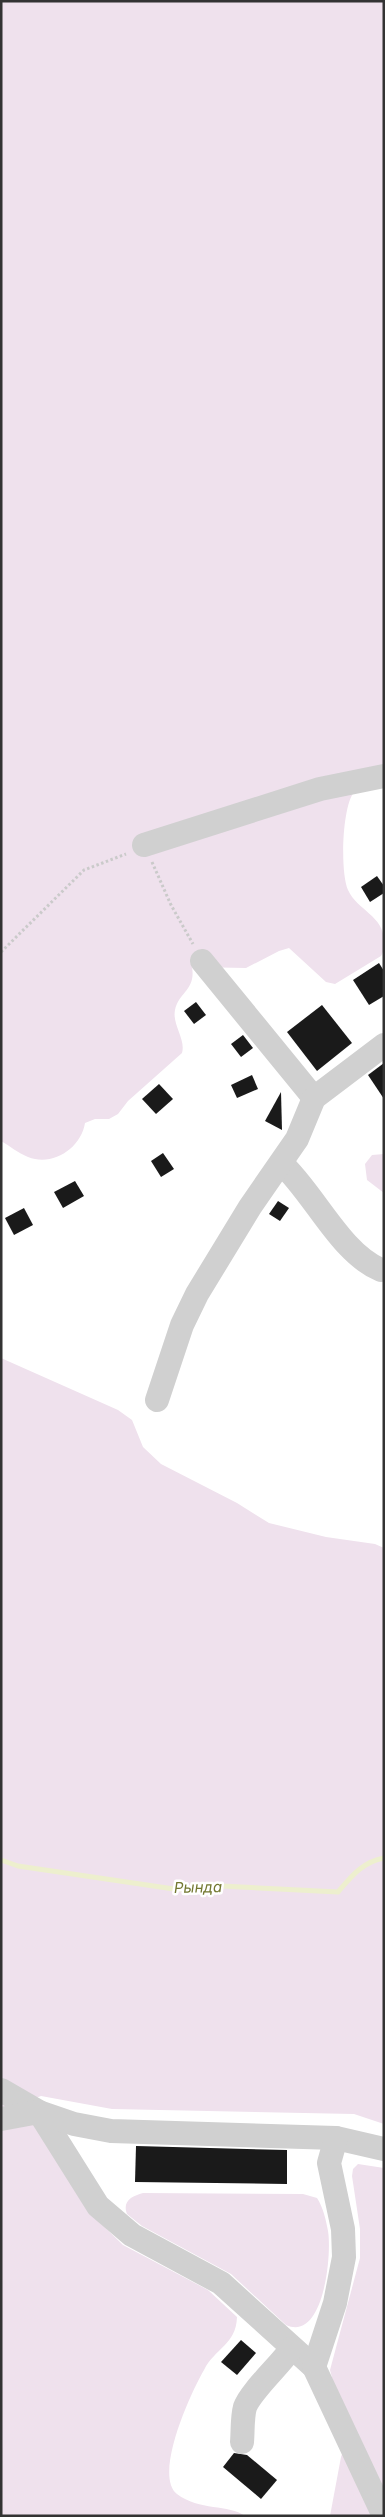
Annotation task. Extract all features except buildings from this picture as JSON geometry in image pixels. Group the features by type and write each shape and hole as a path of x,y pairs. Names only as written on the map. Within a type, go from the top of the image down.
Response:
{"street":[{"path":"144,845 320,789 384,776"},
{"path":"202,960 314,1098"},
{"path":"157,1400 182,1326 197,1294 250,1207 296,1139 314,1098 384,1045"},
{"path":"281,1163 301,1183 314,1204 360,1257 368,1265 381,1270"},
{"path":"1,2090 39,2112 74,2124 111,2131 336,2138 384,2149"},
{"path":"1,2119 39,2112"},
{"path":"39,2112 98,2206 132,2235 221,2283 291,2349 314,2367 384,2516"},
{"path":"314,2367 335,2303 344,2257 343,2229 329,2163 336,2138"},
{"path":"242,2442 243,2417 248,2401 291,2349"}],"path":[{"path":"1,952 84,870 144,845 170,905 202,960"}],"shaded area":[{"path":"1,1 384,1 384,768 357,789 350,800 345,825 343,855 345,881 348,890 357,903 380,925 383,932 383,951 381,956 335,984 326,982 289,948 246,968 192,967 192,981 175,1010 175,1021 183,1048 182,1053 128,1101 118,1114 109,1119 95,1119 85,1123 78,1140 72,1147 56,1157 47,1159 28,1157 1,1141"},
{"path":"384,1154 384,1193 367,1180 365,1164 372,1155"},
{"path":"1,1358 118,1410 132,1420 143,1447 161,1464 237,1503 269,1523 326,1537 375,1544 384,1548 384,2124 354,2114 112,2109 41,2096 33,2099 28,2116 89,2212 123,2245 208,2290 237,2317 233,2334 209,2363 198,2381 183,2414 169,2470 171,2484 177,2494 195,2503 231,2510 245,2516 1,2516"},
{"path":"358,2164 384,2168 384,2516 330,2516 341,2457 348,2438 330,2370 360,2258 360,2229 352,2176 353,2169"},
{"path":"143,2193 303,2194 317,2198 323,2209 327,2227 329,2242 328,2258 323,2293 317,2309 309,2321 299,2327 286,2325 231,2274 142,2226 127,2214 126,2206 129,2200"}],"waterway":[{"name":"Рында","path":"1,1860 18,1866 174,1889 198,1890 222,1886 338,1892 363,1867 384,1858"}]}
